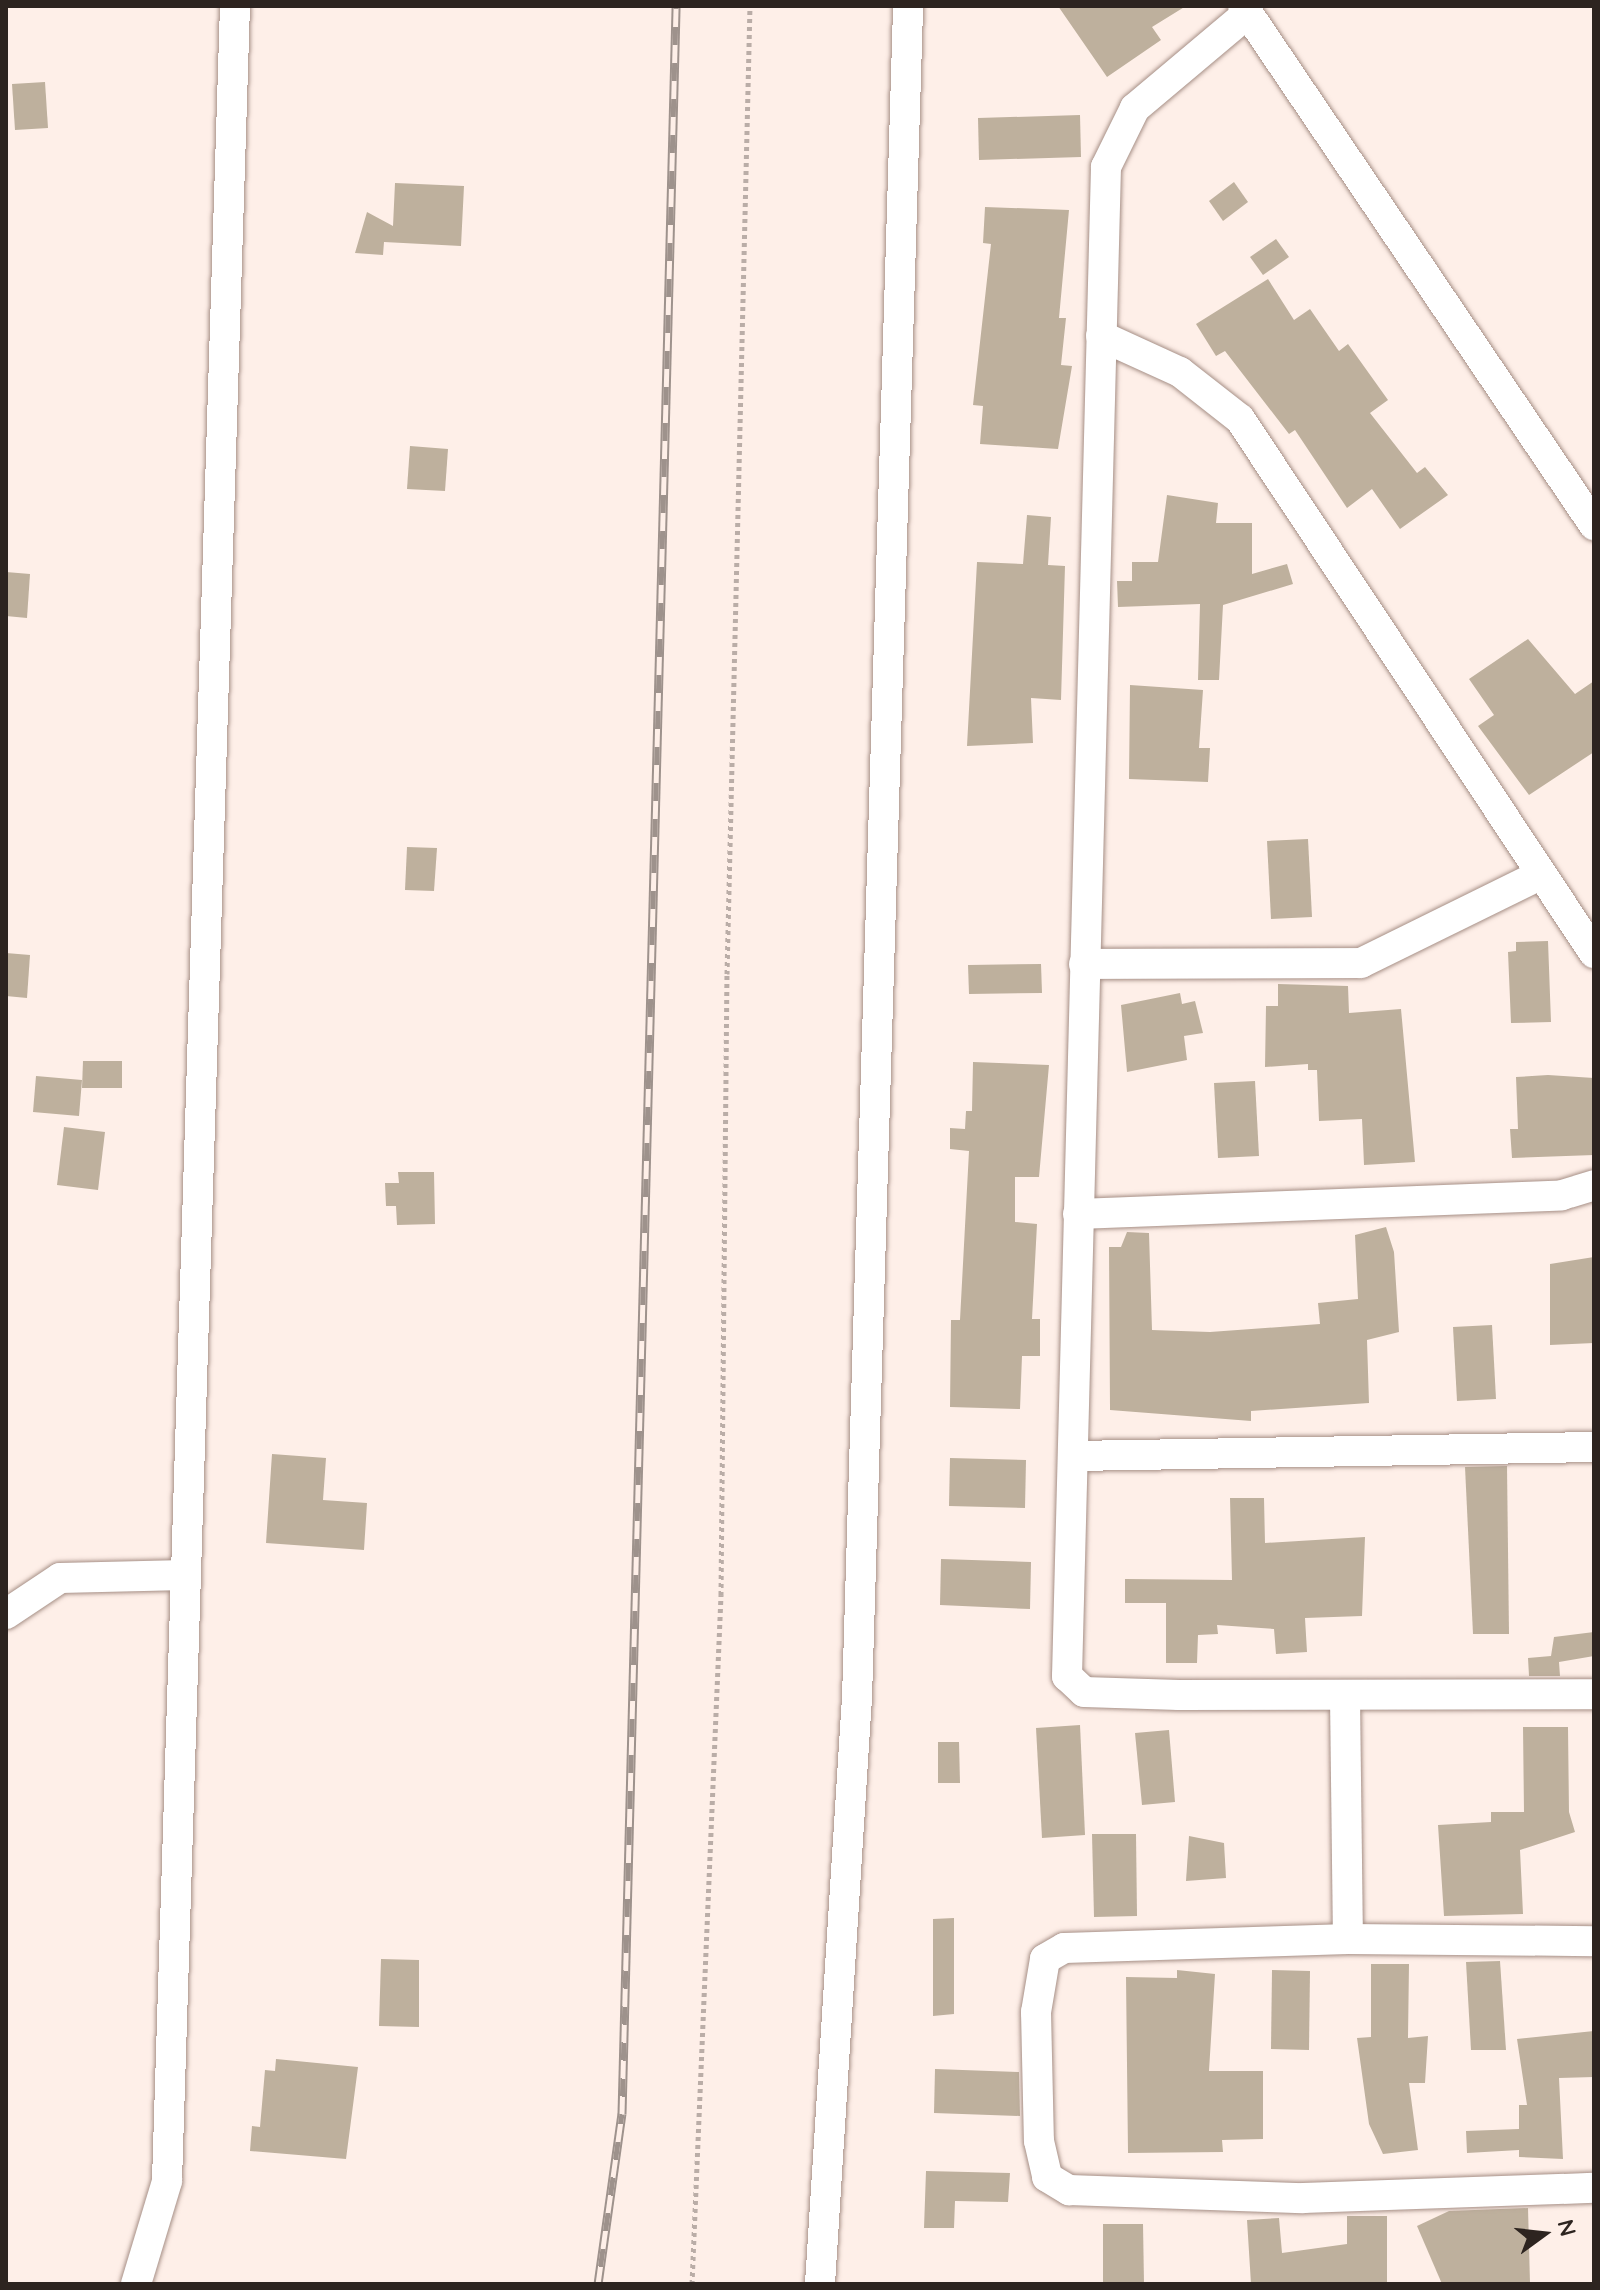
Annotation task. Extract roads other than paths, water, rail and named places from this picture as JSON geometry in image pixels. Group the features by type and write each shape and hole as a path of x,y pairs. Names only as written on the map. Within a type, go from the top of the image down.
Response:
{"street":[{"path":"136,2284 167,2181 235,6"},
{"path":"820,2284 857,1698 908,6"},
{"path":"1594,525 1245,10 1143,101 1116,137 1106,167 1067,1676 1073,1685 1084,1692 1345,1697 1594,1694"},
{"path":"1101,336 1180,372 1240,419 1594,953"},
{"path":"1084,964 1361,963 1540,875"},
{"path":"1078,1214 1562,1195 1594,1185"},
{"path":"1074,1456 1594,1447"},
{"path":"6,1614 60,1578 185,1575"},
{"path":"1345,1697 1348,1939"},
{"path":"1594,1941 1348,1939 1064,1948 1045,1959 1036,2012 1039,2141 1047,2177 1069,2190 1303,2198 1594,2188"}],"railway":[{"path":"598,2284 622,2114 676,6"}]}
